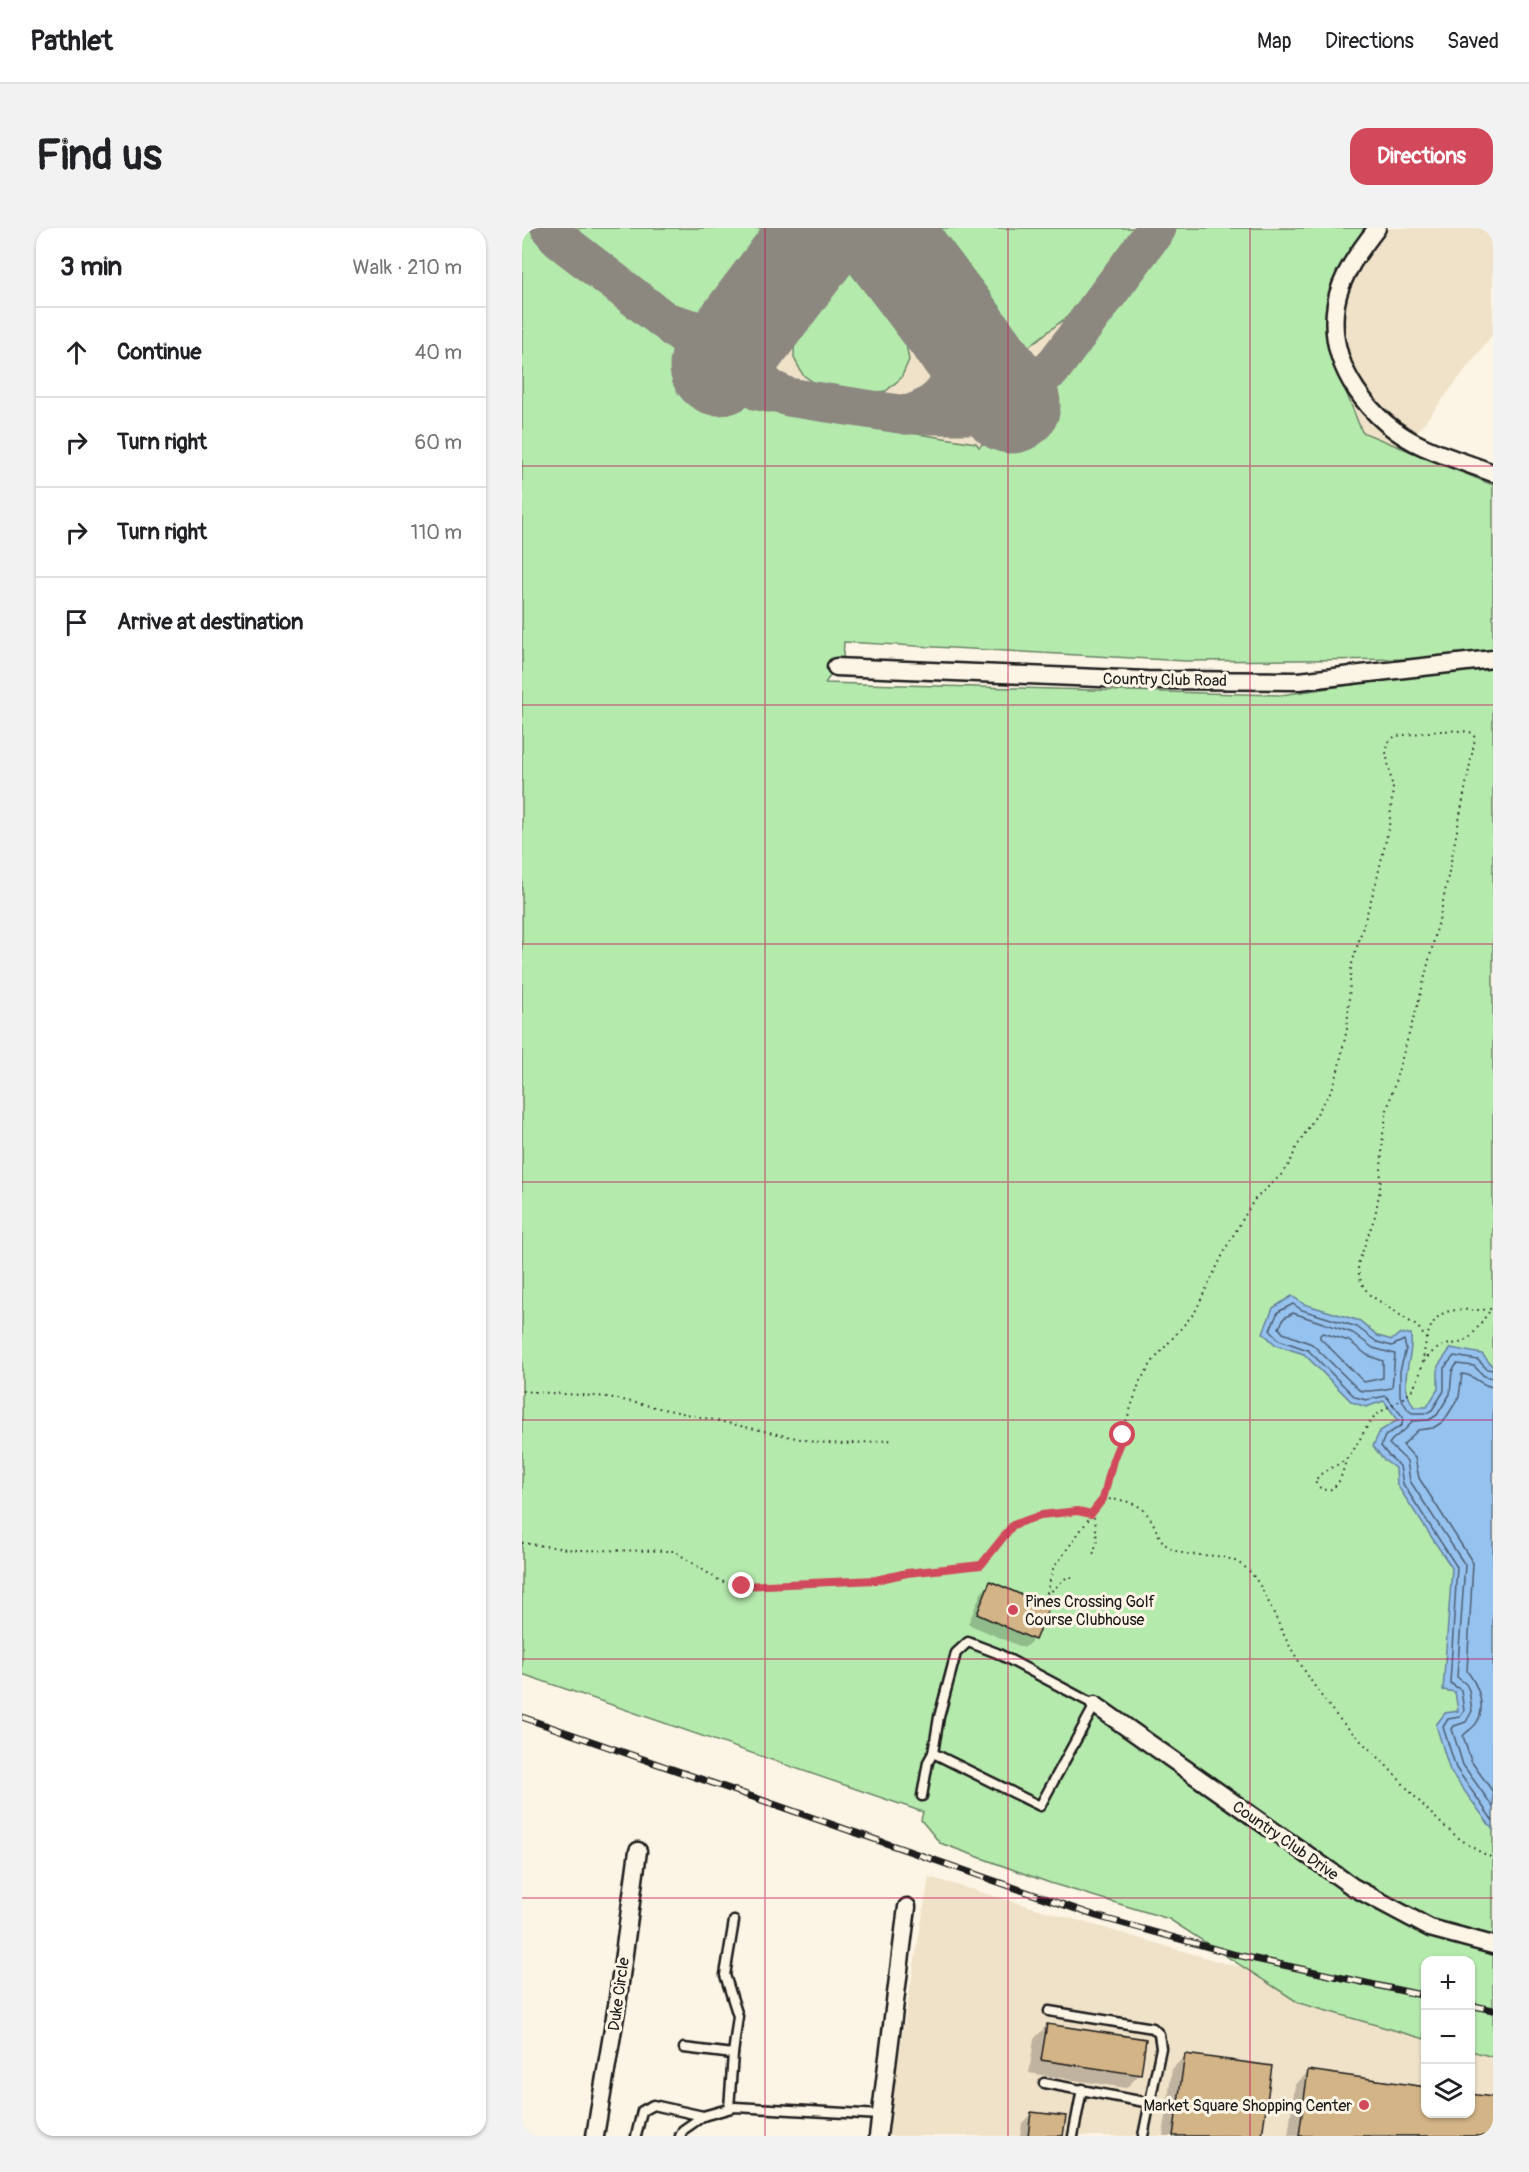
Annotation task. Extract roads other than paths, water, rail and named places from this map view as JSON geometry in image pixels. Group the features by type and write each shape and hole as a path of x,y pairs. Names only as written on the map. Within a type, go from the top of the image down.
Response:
{"street":[{"path":"1377,228 1349,270 1336,303 1336,339 1346,374 1367,404 1392,429 1422,447 1493,473"},
{"name":"Country Club Road","path":"836,667 1147,680 1299,681 1493,659"},
{"name":"Country Club Drive","path":"1095,1705 1353,1887 1430,1928 1493,1945"},
{"name":"Duke Circle","path":"595,2136 617,2005 638,1851"},
{"path":"878,2136 907,1907"}],"lane":[{"path":"922,1796 928,1762 933,1754 939,1717 956,1653 968,1642 997,1653 1095,1705 1040,1806 933,1754"},
{"path":"729,2108 738,2016 725,1975 734,1921"},
{"path":"1049,2011 1153,2028 1159,2034 1161,2048 1143,2136"},
{"path":"684,2048 733,2055"},
{"path":"1044,2083 1150,2103"},
{"path":"1073,2136 1082,2089"},
{"path":"636,2136 642,2111 653,2105 703,2116"},
{"path":"680,2136 683,2130 703,2116 735,2107 881,2115"}],"water":[{"path":"1292,1296 1304,1304 1360,1321 1378,1336 1392,1340 1399,1334 1411,1334 1406,1388 1414,1407 1427,1407 1438,1389 1438,1366 1451,1348 1482,1354 1493,1367 1493,1830 1450,1771 1436,1725 1445,1713 1458,1711 1455,1692 1443,1690 1452,1568 1397,1485 1396,1469 1384,1460 1373,1446 1380,1431 1398,1420 1384,1401 1366,1407 1352,1402 1304,1354 1276,1345 1263,1333 1273,1308"}],"railway":[{"path":"522,1717 1096,1916 1237,1955 1421,1995"},
{"path":"1475,2006 1493,2010"}],"place":[{"name":"Pines Crossing Golf Course Clubhouse","path":"1013,1610"},
{"name":"Market Square Shopping Center","path":"1364,2105"}]}
